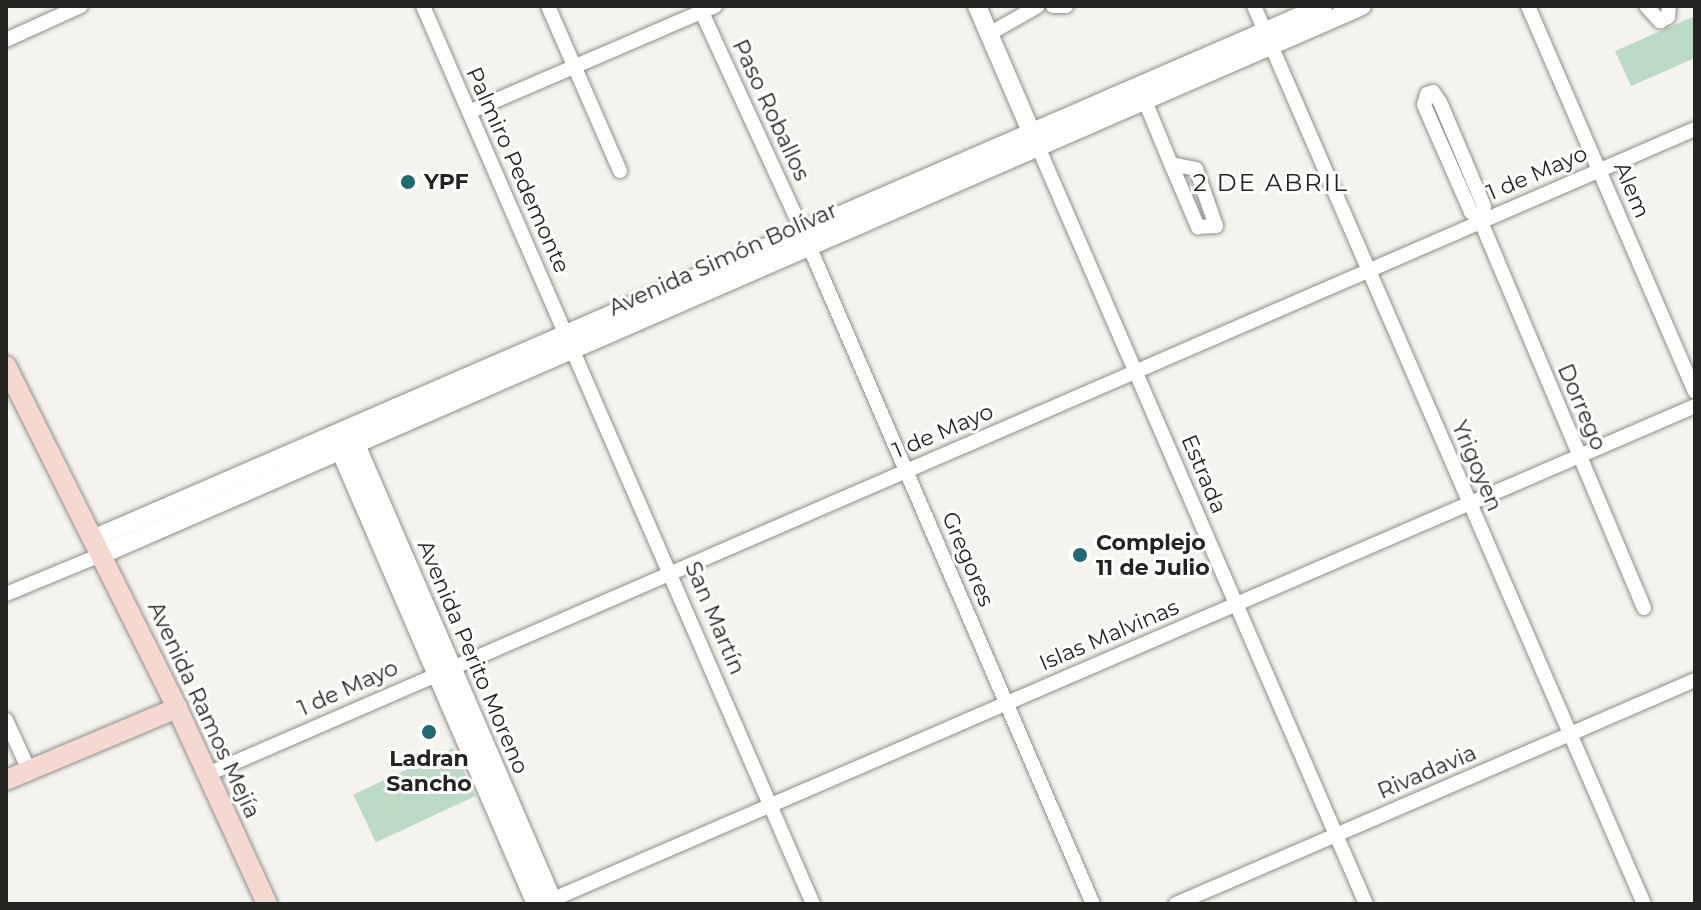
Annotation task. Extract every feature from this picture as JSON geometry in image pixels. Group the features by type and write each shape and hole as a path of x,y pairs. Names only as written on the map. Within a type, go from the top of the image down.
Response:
{"main road":[{"name":"Avenida Ramos Mejía","path":"6,366 99,546 267,904"},
{"path":"6,780 177,708"}],"street":[{"path":"6,40 81,6"},
{"name":"Palmiro Pedemonte","path":"423,6 569,343"},
{"path":"548,6 620,171"},
{"path":"977,6 1035,141"},
{"path":"989,34 1038,6"},
{"path":"1053,6 1066,6"},
{"name":"Yrigoyen","path":"1254,6 1644,904"},
{"name":"Avenida Simón Bolívar","path":"1035,141 1145,101 1323,6"},
{"name":"Avenida Simón Bolívar","path":"99,546 1268,38 1362,6"},
{"name":"Alem","path":"1528,6 1695,391"},
{"path":"1646,6 1660,21 1668,17 1669,6"},
{"path":"469,112 576,68 705,8"},
{"name":"Paso Roballos","path":"705,8 806,239"},
{"name":"Dorrego","path":"1481,222 1484,206 1440,102 1433,92 1427,94 1424,105 1471,212 1481,222 1644,608"},
{"path":"1145,101 1171,164"},
{"name":"1 de Mayo","path":"208,774 1695,129"},
{"name":"Estrada","path":"1035,141 1366,904"},
{"name":"Gregores","path":"806,239 1093,904"},
{"name":"San Martín","path":"569,343 671,571 813,904"},
{"name":"Islas Malvinas","path":"546,903 1695,406"},
{"name":"Avenida Perito Moreno","path":"344,440 546,903"},
{"path":"6,594 99,546"},
{"name":"Rivadavia","path":"1176,904 1695,680"},
{"path":"6,720 29,770"}],"green space":[{"path":"1695,16 1695,58 1631,86 1615,51"},
{"path":"453,748 475,796 376,843 353,794"}],"place":[{"name":"YPF","path":"408,182"},
{"name":"Complejo 11 de Julio","path":"1080,555"},
{"name":"Ladran Sancho","path":"429,732"}],"district":[{"name":"2 DE ABRIL","path":"1271,183"}]}
